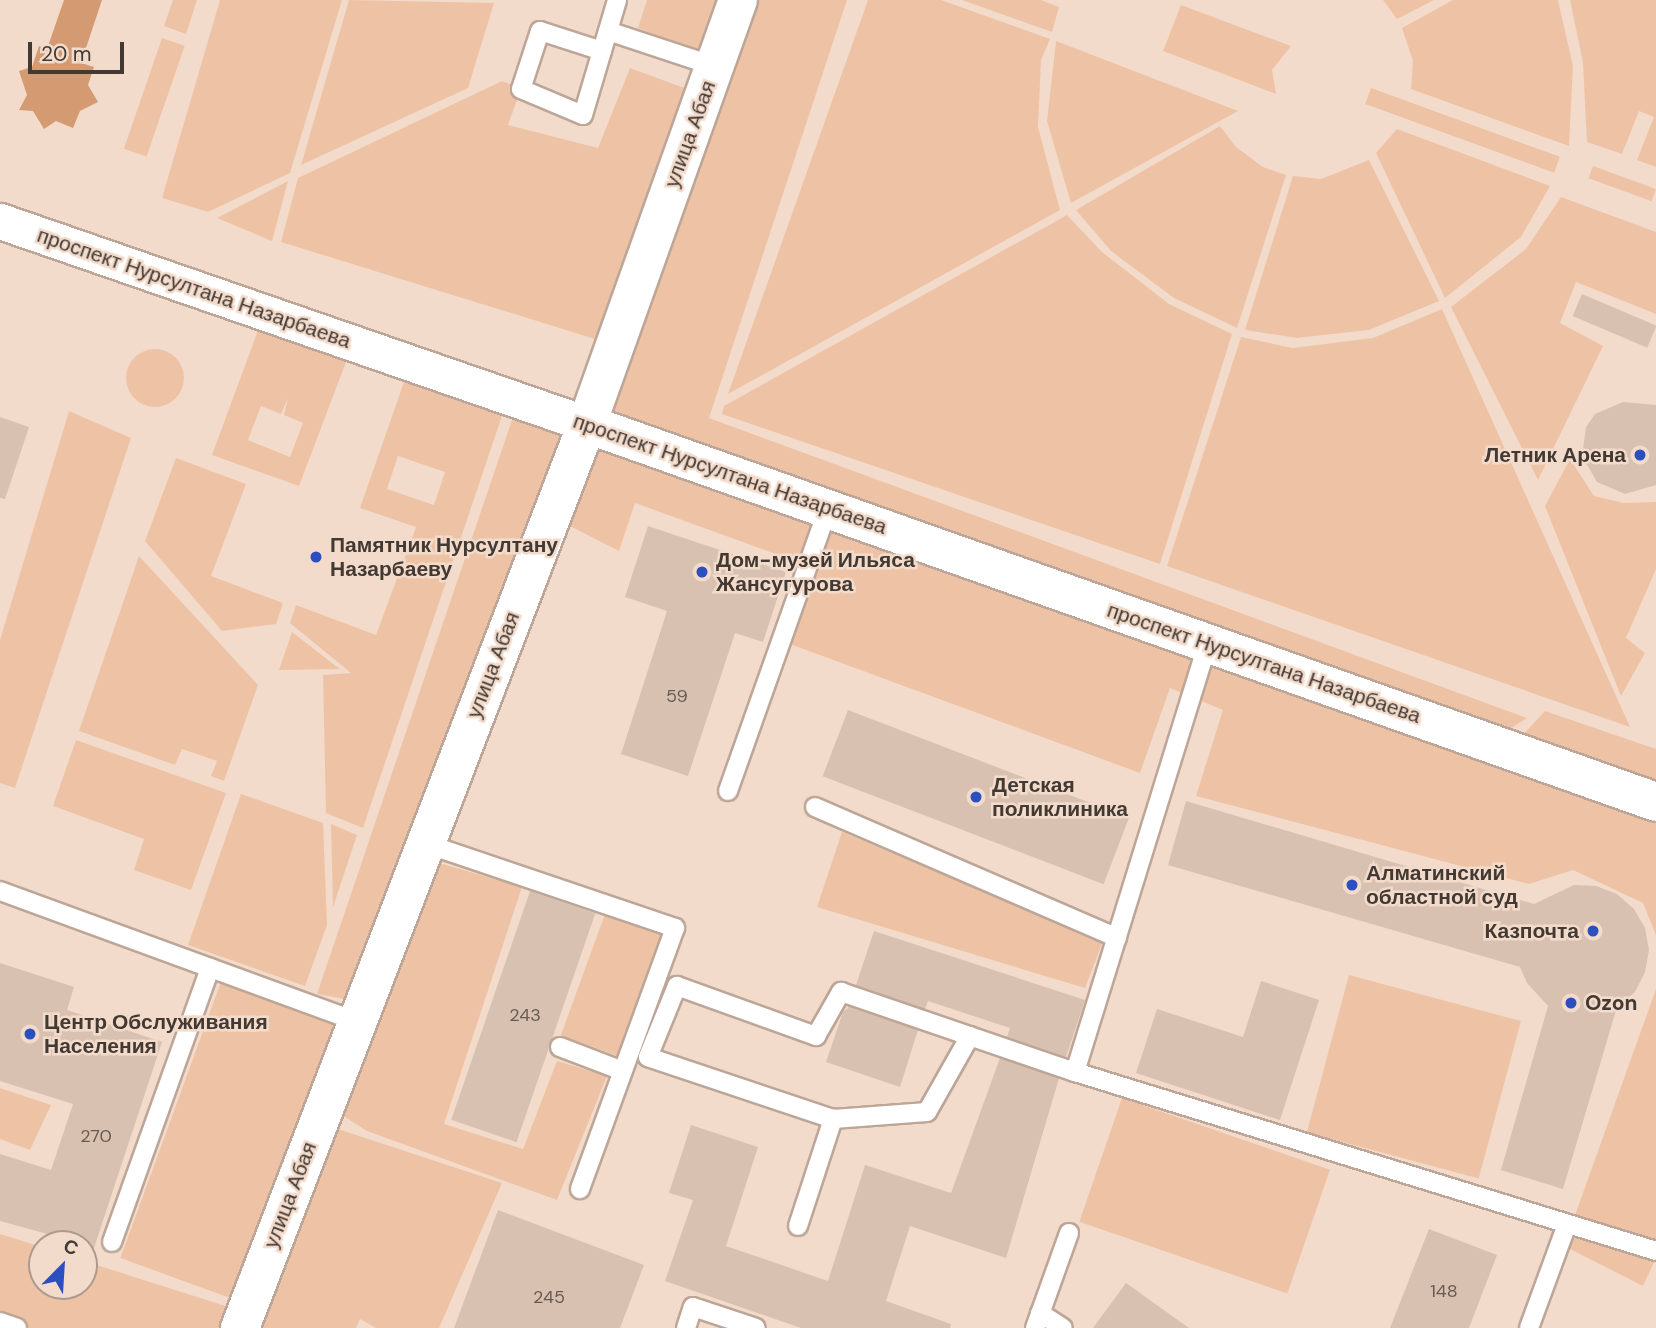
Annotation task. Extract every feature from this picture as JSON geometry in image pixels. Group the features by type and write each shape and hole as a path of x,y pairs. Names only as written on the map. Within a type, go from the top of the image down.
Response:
{"main road":[{"name":"улица Абая","path":"240,1328 355,1021 587,424 738,0"},
{"name":"проспект Нурсултана Назарбаева","path":"587,424 1656,802"}],"street":[{"name":"проспект Нурсултана Назарбаева","path":"0,221 587,424"}],"lane":[{"path":"602,51 540,31 521,89 583,115 608,31 617,0"},
{"path":"608,31 714,66"},
{"path":"728,791 828,509"},
{"path":"1075,1072 1209,643"},
{"path":"815,807 1117,938"},
{"path":"424,843 675,928 580,1189"},
{"path":"0,891 355,1021"},
{"path":"112,1242 210,968"},
{"path":"970,1036 927,1112 833,1119 648,1057 677,986 816,1035 841,992 970,1036 1075,1072 1656,1251"},
{"path":"560,1047 623,1071"},
{"path":"798,1226 833,1119"},
{"path":"1529,1328 1567,1224"},
{"path":"1063,1328 1037,1321 1069,1233"},
{"path":"686,1328 693,1307 756,1328"},
{"path":"0,1322 17,1328"}],"shaded area":[{"path":"64,0 102,0 81,63 94,67 88,85 98,102 80,111 73,128 56,121 44,129 33,111 19,110 27,95 19,71 32,67 39,46 47,49"},
{"path":"173,0 197,0 186,34 164,26"},
{"path":"220,0 342,0 290,173 208,212 162,198"},
{"path":"349,0 494,3 468,88 301,165"},
{"path":"647,0 727,0 707,55 638,28"},
{"path":"751,0 847,0 709,418 1527,718 1500,735 604,410"},
{"path":"868,0 941,0 1050,39 1041,60 1038,127 1060,210 728,394"},
{"path":"962,0 1041,0 1059,7 1052,32"},
{"path":"1383,0 1434,0 1397,19"},
{"path":"1453,0 1558,0 1573,66 1569,146 1411,89 1413,61 1402,28"},
{"path":"1570,0 1656,0 1656,167 1637,160 1654,117 1639,111 1622,154 1587,142 1583,63"},
{"path":"1181,5 1291,46 1272,70 1276,94 1163,51"},
{"path":"162,38 185,46 147,156 124,149"},
{"path":"1056,41 1238,111 1071,203 1047,121"},
{"path":"630,68 690,90 595,339 281,242 298,178 502,81 521,89 508,125 598,148"},
{"path":"1371,88 1560,157 1554,173 1365,104"},
{"path":"1220,126 1236,147 1263,167 1286,175 1237,328 1174,298 1111,251 1076,210"},
{"path":"1397,129 1550,186 1521,237 1445,298 1376,153"},
{"path":"1369,160 1439,301 1369,330 1297,338 1245,330 1293,176 1321,179"},
{"path":"1593,166 1656,189 1652,201 1589,178"},
{"path":"288,181 272,241 217,218"},
{"path":"1561,197 1656,232 1656,314 1576,282 1560,323 1603,346 1538,480 1451,307 1526,249"},
{"path":"1067,215 1102,252 1169,304 1232,334 1160,564 722,414 724,406"},
{"path":"1442,309 1630,727 1167,566 1241,337 1293,348 1373,338"},
{"path":"260,325 348,357 299,486 212,455","holes":["288,398 284,415 303,423 290,457 248,440 261,406 281,414"]},
{"path":"155,349 171,354 179,362 184,378 179,394 171,402 155,407 139,402 131,394 126,378 131,362 139,354"},
{"path":"405,379 503,413 363,828 326,813 323,675 351,673 290,623 296,605 376,635 416,527 360,508","holes":["398,456 445,472 434,505 387,489"]},
{"path":"69,411 131,438 15,788 0,783 0,640"},
{"path":"513,417 572,433 351,1000 317,994"},
{"path":"594,447 1656,824 1656,935 1643,903 1573,870 1529,884 1196,796 1223,710 1170,688 1140,773 779,640 795,561 635,503 619,551 562,522"},
{"path":"176,458 246,484 211,576 283,603 276,624 222,631 145,541"},
{"path":"1570,459 1594,496 1624,503 1656,502 1656,569 1626,638 1645,653 1621,696 1545,506"},
{"path":"139,556 258,685 224,781 211,776 217,761 182,749 175,765 79,731"},
{"path":"292,632 340,669 279,670"},
{"path":"1545,711 1656,749 1656,791 1517,741"},
{"path":"76,740 226,793 191,890 134,870 144,839 53,806"},
{"path":"241,794 323,823 327,925 305,986 188,945"},
{"path":"331,824 357,835 333,907"},
{"path":"842,832 1103,941 1085,988 817,907"},
{"path":"429,860 522,887 444,1124 523,1149 557,1061 607,1076 557,1200 367,1131 334,1110"},
{"path":"605,914 664,936 620,1057 561,1035"},
{"path":"1349,975 1521,1021 1479,1179 1307,1132"},
{"path":"222,979 346,1024 244,1303 120,1258"},
{"path":"1656,989 1656,1258 1643,1286 1564,1246"},
{"path":"0,1088 51,1105 30,1150 0,1139"},
{"path":"1122,1098 1330,1170 1287,1293 1079,1222"},
{"path":"332,1127 502,1183 439,1328 376,1328 360,1319 356,1328 257,1328"},
{"path":"0,1234 28,1243 28,1300 98,1300 98,1265 238,1310 231,1328 0,1328"}],"building":[{"path":"1582,294 1656,325 1647,348 1573,316"},
{"path":"1623,402 1656,405 1656,485 1625,494 1597,482 1582,456 1586,427 1595,414"},
{"path":"0,417 29,427 5,499 0,498"},
{"path":"648,526 786,572 763,642 735,633 688,776 621,754 667,611 625,597"},
{"name":"Детская поликлиника","path":"848,710 1129,818 1104,884 823,776"},
{"path":"1186,801 1534,904 1574,885 1596,886 1617,894 1634,909 1645,928 1649,950 1645,972 1635,992 1617,1007 1563,1189 1501,1170 1548,1006 1527,983 1520,967 1168,865"},
{"path":"530,891 595,913 516,1142 451,1120"},
{"path":"874,931 1085,1000 1066,1057 1007,1037 1010,1028 928,1001 925,1009 856,985"},
{"path":"0,963 74,987 67,1010 162,1042 98,1236 98,1230 33,1230 0,1221 0,1154 51,1170 73,1104 0,1081"},
{"path":"1261,981 1319,1000 1280,1120 1136,1073 1157,1009 1243,1037"},
{"path":"849,1007 918,1030 900,1087 826,1062 843,1012"},
{"path":"1000,1058 1059,1078 1006,1258 910,1226 886,1301 951,1324 950,1328 801,1328 665,1281 693,1200 669,1193 691,1125 758,1147 726,1246 828,1281 865,1165 951,1193"},
{"path":"498,1210 644,1265 620,1328 454,1328"},
{"path":"1429,1229 1497,1255 1469,1328 1390,1328"},
{"path":"1126,1283 1189,1328 1093,1328"}],"place":[{"name":"Летник Арена","path":"1640,455"},
{"name":"Памятник Нурсултану Назарбаеву","path":"316,557"},
{"name":"Дом-музей Ильяса Жансугурова","path":"702,572"},
{"name":"Детская поликлиника","path":"976,797"},
{"name":"Алматинский областной суд","path":"1352,885"},
{"name":"Казпочта","path":"1593,931"},
{"name":"Ozon","path":"1571,1003"},
{"name":"Центр Обслуживания Населения","path":"30,1034"}]}
